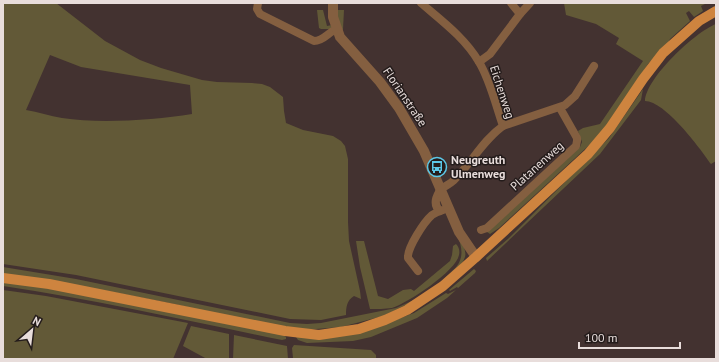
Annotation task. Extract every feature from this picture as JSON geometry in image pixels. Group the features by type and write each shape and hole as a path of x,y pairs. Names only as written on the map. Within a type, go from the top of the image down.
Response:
{"main road":[{"path":"3,278 49,284 285,331 319,335 359,329 385,320 407,310 443,286 573,167 601,140 616,121 650,69 663,53 699,21 716,11"}],"street":[{"path":"258,3 257,9 260,14 314,41 322,40 337,29"},
{"name":"Florianstraße","path":"333,3 333,17 340,37 371,71 397,105 424,152 441,189 445,209 476,257"},
{"name":"Eichenweg","path":"421,3 457,34 479,62 487,79 503,126 492,136 455,179 441,189"},
{"path":"511,3 520,14"},
{"path":"479,62 490,54 530,3"},
{"path":"503,126 560,108 565,105 573,98 594,66"},
{"name":"Platanenweg","path":"481,230 487,228 576,146 577,138 560,108"},
{"path":"418,271 408,258 409,252 428,219 434,214 445,209"}],"shaded area":[{"path":"3,3 56,3 105,41 140,60 202,80 262,84 270,87 283,97 286,123 303,130 333,136 341,141 345,146 348,159 349,241 361,299 354,296 348,302 346,315 321,320 290,319 76,275 3,264","holes":["50,55 81,67 190,85 192,114 161,118 93,121 62,118 26,110"]},
{"path":"564,3 707,3 701,6 703,11 694,17 689,11 686,13 690,21 670,39 648,64 618,110 597,138 499,228 490,234 487,232 580,147 582,142 578,131 583,128 600,124 643,61 616,44 619,38 596,24 566,15"},
{"path":"317,10 323,10 327,26 332,25 331,29 319,28"},
{"path":"337,10 344,10 342,31 338,23"},
{"path":"716,24 716,161 711,164 691,137 672,117 653,103 645,101 647,91 654,80 673,57 696,36"},
{"path":"643,89 641,100 600,154 487,261 486,258 509,238 609,138"},
{"path":"450,218 463,243 465,257 458,267 441,282 457,266 461,254 460,242"},
{"path":"356,241 364,241 378,296 388,299 403,290 411,289 414,291 450,261 453,246 456,244 459,248 459,255 456,262 450,269 430,286 409,300 392,308 370,309 360,267"},
{"path":"3,267 76,279 290,323 307,324 321,323 396,308 414,300 439,284 416,300 383,316 341,327 304,330 249,321 174,304 50,280 3,274"},
{"path":"474,269 476,271 475,273 458,288 449,290"},
{"path":"3,281 48,288 283,335 286,339 282,340 108,304 3,286"},
{"path":"3,290 46,296 188,323 173,359 3,359"},
{"path":"456,290 447,298 417,318 371,337 353,341 307,343 298,340 296,337 368,330 414,313 446,293 448,294"},
{"path":"191,326 229,334 229,359 207,359 183,346"},
{"path":"234,335 287,346 288,359 233,359"},
{"path":"294,345 371,350 376,355 376,359 293,358 292,348"}],"place":[{"name":"Neugreuth Ulmenweg","path":"437,167"}]}
